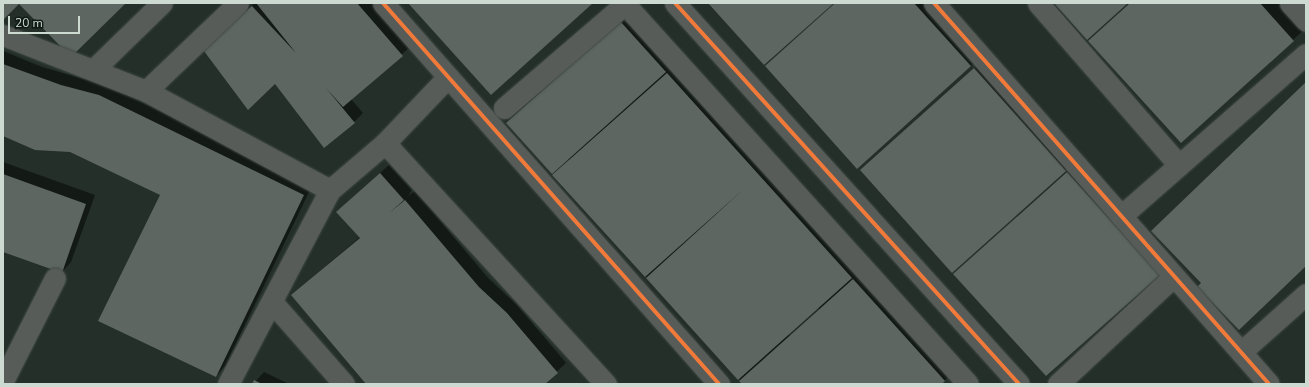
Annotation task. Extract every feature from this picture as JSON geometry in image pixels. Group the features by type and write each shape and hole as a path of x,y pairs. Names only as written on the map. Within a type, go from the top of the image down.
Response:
{"street":[{"path":"93,70 162,3"},
{"path":"146,91 238,3"},
{"path":"383,3 447,78 720,384"},
{"path":"675,3 1019,384"},
{"path":"934,3 1269,384"},
{"path":"1038,3 1179,165"},
{"path":"1290,3 1306,21"},
{"path":"504,108 624,4 968,384"},
{"path":"3,35 146,91 330,190"},
{"path":"1121,216 1306,54"},
{"path":"228,384 330,190 385,143 447,78"},
{"path":"385,143 606,384"},
{"path":"1058,384 1174,276"},
{"path":"5,370 55,278"},
{"path":"272,302 344,384"},
{"path":"1240,352 1303,302"}],"building":[{"path":"3,3 126,3 71,57 19,4 3,20"},
{"path":"256,3 357,3 403,56 343,107 326,88 355,123 324,148 275,84 248,110 201,47 252,6 296,53"},
{"path":"408,3 593,3 491,95"},
{"path":"708,3 834,3 764,65"},
{"path":"835,3 914,3 971,66 857,169 765,66"},
{"path":"1054,3 1128,3 1087,40"},
{"path":"1130,3 1260,3 1294,41 1181,143 1088,41"},
{"path":"620,21 666,72 552,174 506,123"},
{"path":"3,64 61,85 99,95 304,195 216,377 98,321 160,195 70,152 35,150 3,136"},
{"path":"974,68 1066,171 952,273 860,170"},
{"path":"667,73 852,278 738,380 646,278 745,188 645,277 552,175"},
{"path":"1306,82 1306,266 1239,330 1197,287 1201,283 1151,231"},
{"path":"1067,172 1160,275 1046,376 953,274"},
{"path":"380,173 404,200 389,213 405,200 479,287 507,313 558,373 545,384 366,384 291,295 360,238 336,212"},
{"path":"3,174 86,204 62,273 3,252"},
{"path":"853,279 945,381 942,384 742,384 739,381"},
{"path":"254,380 262,384 252,384"}],"cycle path":[{"path":"383,3 719,384"},
{"path":"675,3 1019,384"},
{"path":"934,3 1269,384"}]}
